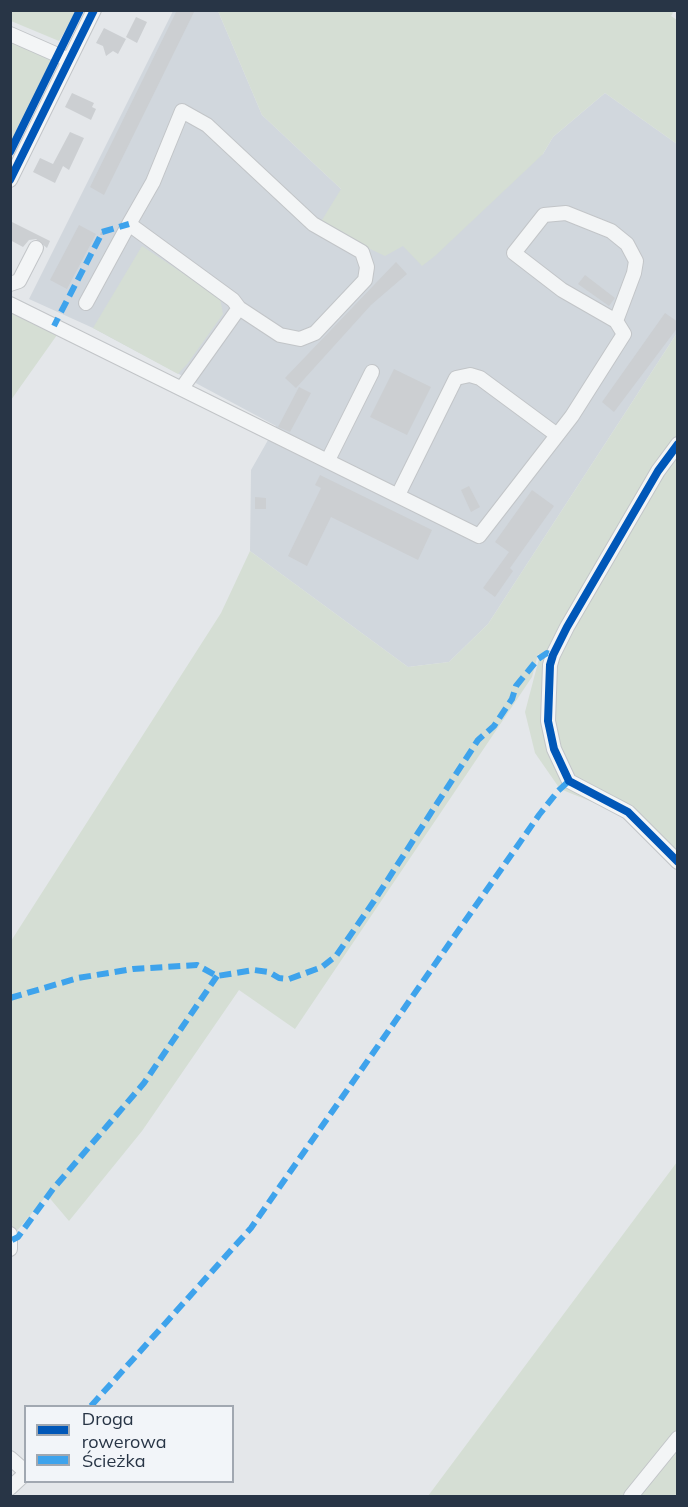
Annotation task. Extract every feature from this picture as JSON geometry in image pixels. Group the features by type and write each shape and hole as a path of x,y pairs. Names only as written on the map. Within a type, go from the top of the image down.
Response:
{"street":[{"path":"10,180 94,10"},
{"path":"10,34 69,60"},
{"path":"86,303 129,224 153,182 182,111 207,125 313,224 362,252 367,267 365,280 315,333 300,339 280,335 239,308 233,300 129,224"},
{"path":"10,304 479,536 557,435 624,334 616,321 562,290 513,253 544,215 566,213 611,231 627,244 636,261 634,273 616,321"},
{"path":"10,284 19,280 36,248"},
{"path":"182,388 239,308"},
{"path":"328,460 372,372"},
{"path":"398,495 456,378 470,375 480,378 557,435"},
{"path":"678,444 658,471 553,655 550,665 548,721 554,749 569,781 628,812 678,862"},
{"path":"10,1234 10,1249"},
{"path":"631,1497 678,1438"},
{"path":"10,1458 24,1471"},
{"path":"10,1488 24,1475"}],"shaded area":[{"path":"10,11 77,11 59,41 11,21"},
{"path":"173,11 218,11 262,115 341,189 543,154 553,137 605,93 677,144 677,333 488,624 449,662 408,667 250,551 251,470 276,426 93,328 29,299"},
{"path":"218,11 674,11 671,16 677,20 677,144 605,93 553,137 543,154 422,266 403,246 385,256 319,225 341,189 262,115"},
{"path":"11,41 52,58 11,148"},
{"path":"142,246 220,298 223,314 178,374 93,328"},
{"path":"11,310 57,335 11,400"},
{"path":"677,333 677,855 640,821 560,789 535,753 525,712 540,655 538,654 532,677 295,1029 239,990 142,1131 69,1221 47,1195 11,1238 11,941 221,613 250,551 408,667 449,662 488,624"},
{"path":"677,1162 677,1496 428,1496"}],"building":[{"path":"177,10 195,10 104,195 90,187"},
{"path":"136,17 147,22 137,43 126,37"},
{"path":"104,28 126,39 118,54 113,51 106,56 103,46 96,43"},
{"path":"72,93 94,103 92,107 96,109 91,120 65,107"},
{"path":"70,132 84,138 69,170 63,166 55,183 33,172 40,158 53,164"},
{"path":"10,221 50,241 47,248 36,239 29,240 23,247 10,240"},
{"path":"79,225 96,234 67,289 50,280"},
{"path":"396,262 407,274 371,305 296,388 285,378"},
{"path":"585,275 615,298 609,306 578,284"},
{"path":"665,313 678,322 678,327 614,412 602,402"},
{"path":"394,369 431,387 407,435 370,417"},
{"path":"299,387 311,393 290,432 278,427"},
{"path":"320,475 432,530 418,560 331,517 307,566 288,556 321,488 315,485"},
{"path":"469,486 480,507 471,512 461,490"},
{"path":"532,490 554,506 510,568 513,571 495,597 483,588 509,552 495,542"},
{"path":"255,497 266,498 266,509 255,509"}],"marked path":[{"path":"102,232 129,224"},
{"path":"61,312 101,235"},
{"path":"54,326 58,318"},
{"path":"10,998 78,978 133,969 197,965 217,976 254,970 289,979 322,967 336,956 374,901 478,740 494,726 512,699 516,686 538,659 547,653 553,655"},
{"path":"92,1405 251,1228 539,815 569,781"},
{"path":"12,1240 18,1237 53,1189 144,1083 217,976"}],"cycle path":[{"path":"10,152 80,10"},
{"path":"10,180 94,10"},
{"path":"678,444 658,471 553,655 550,665 548,721 554,749 569,781 628,812 678,862"}]}
